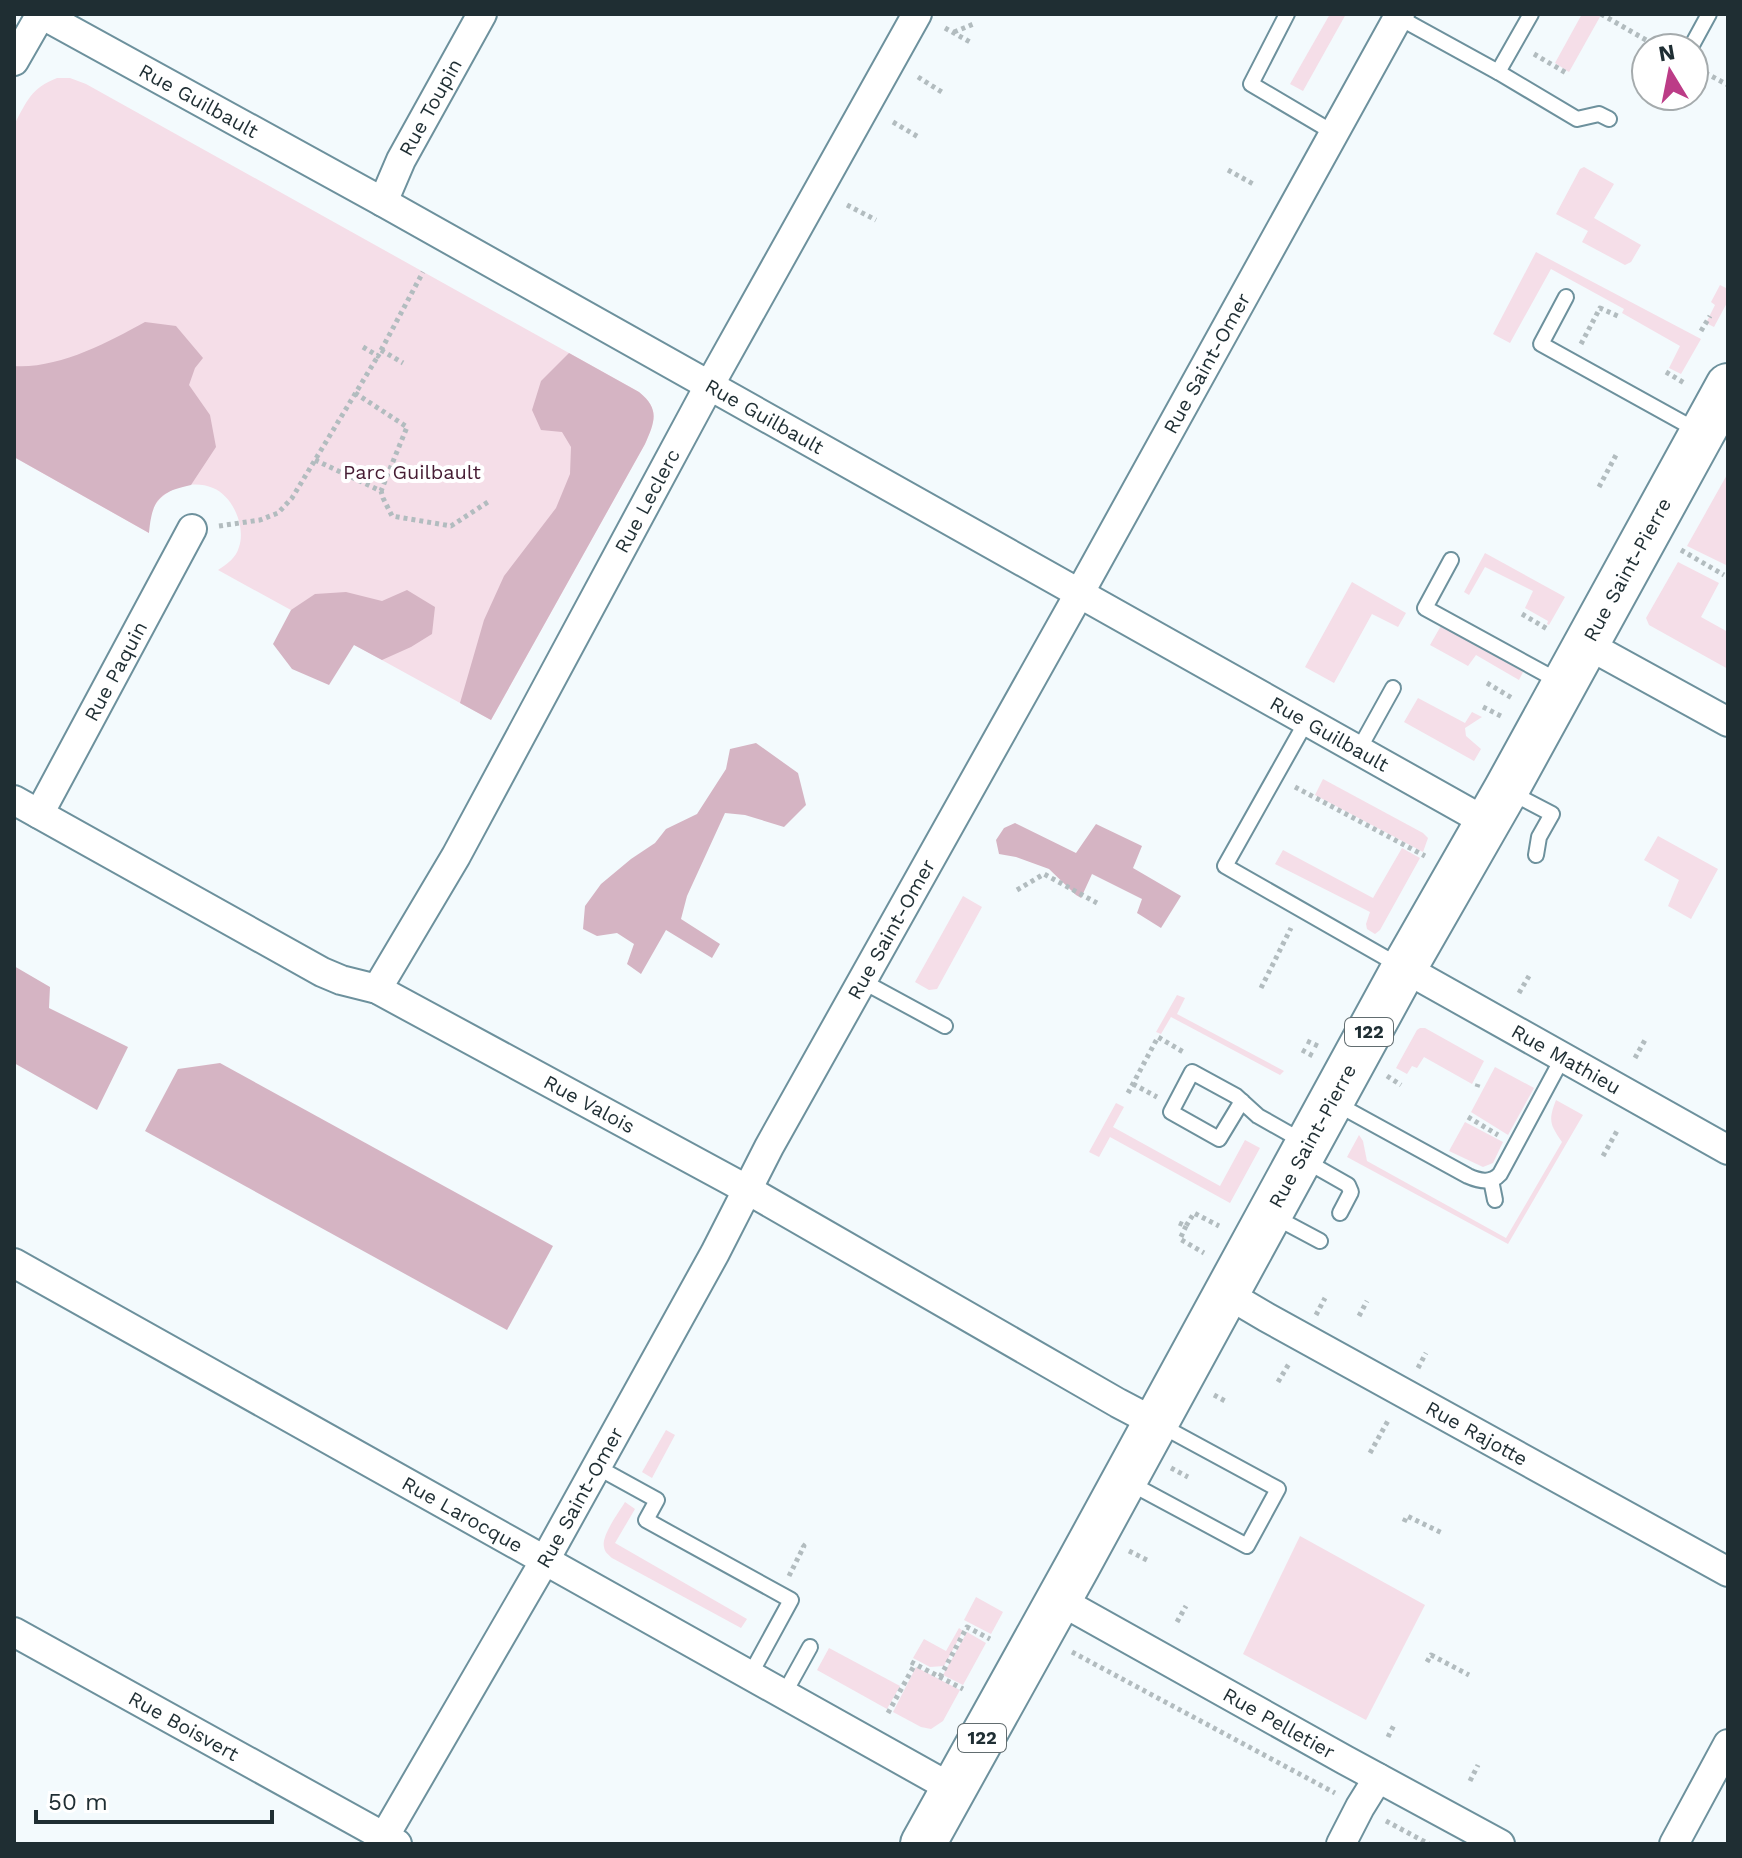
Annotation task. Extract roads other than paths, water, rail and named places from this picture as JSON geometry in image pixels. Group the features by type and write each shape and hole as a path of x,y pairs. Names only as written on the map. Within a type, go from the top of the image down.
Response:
{"main road":[{"name":"Rue Saint-Pierre","path":"923,1844 1404,968 1564,685 1568,637 1702,433 1707,385"}],"street":[{"name":"Rue Guilbault","path":"41,14 383,202 1358,751 1497,806"},
{"path":"14,61 41,14"},
{"name":"Rue Toupin","path":"383,202 401,160 482,14"},
{"name":"Rue Leclerc","path":"377,989 456,856 709,386 917,14"},
{"name":"Rue Saint-Omer","path":"387,1842 715,1253 769,1147 1399,15"},
{"name":"Rue Paquin","path":"39,814 192,529"},
{"path":"1568,637 1728,722"},
{"name":"Rue Valois","path":"14,800 322,972 377,989 748,1190 1156,1423"},
{"name":"Rue Mathieu","path":"1404,968 1728,1150"},
{"name":"Rue Larocque","path":"14,1263 953,1789"},
{"name":"Rue Rajotte","path":"1227,1294 1728,1572"},
{"name":"Rue Pelletier","path":"1059,1600 1500,1844"},
{"name":"Rue Boisvert","path":"14,1632 387,1842"},
{"path":"1674,1844 1728,1744"},
{"path":"1341,1844 1378,1778"}],"lane":[{"path":"1287,14 1251,84 1334,133"},
{"path":"1498,72 1531,14"},
{"path":"1699,32 1709,14"},
{"path":"1399,15 1577,119 1599,114 1609,119"},
{"path":"1566,297 1541,344 1702,433"},
{"path":"1451,560 1425,608 1564,685"},
{"path":"1358,751 1393,688"},
{"path":"1306,722 1225,866 1404,968"},
{"path":"1497,806 1552,814 1539,837 1536,855"},
{"path":"862,981 945,1026"},
{"path":"1331,1101 1468,1176 1491,1180 1500,1174 1563,1057"},
{"path":"1242,1101 1219,1139 1171,1112 1192,1072 1236,1096 1351,1188 1340,1213"},
{"path":"1491,1180 1495,1200"},
{"path":"1270,1214 1320,1241"},
{"path":"1125,1480 1247,1546 1278,1489 1156,1423"},
{"path":"597,1467 657,1500 646,1520 791,1600 750,1675"},
{"path":"784,1694 810,1647"}],"park label":[{"name":"Parc Guilbault","path":"412,472"}]}
